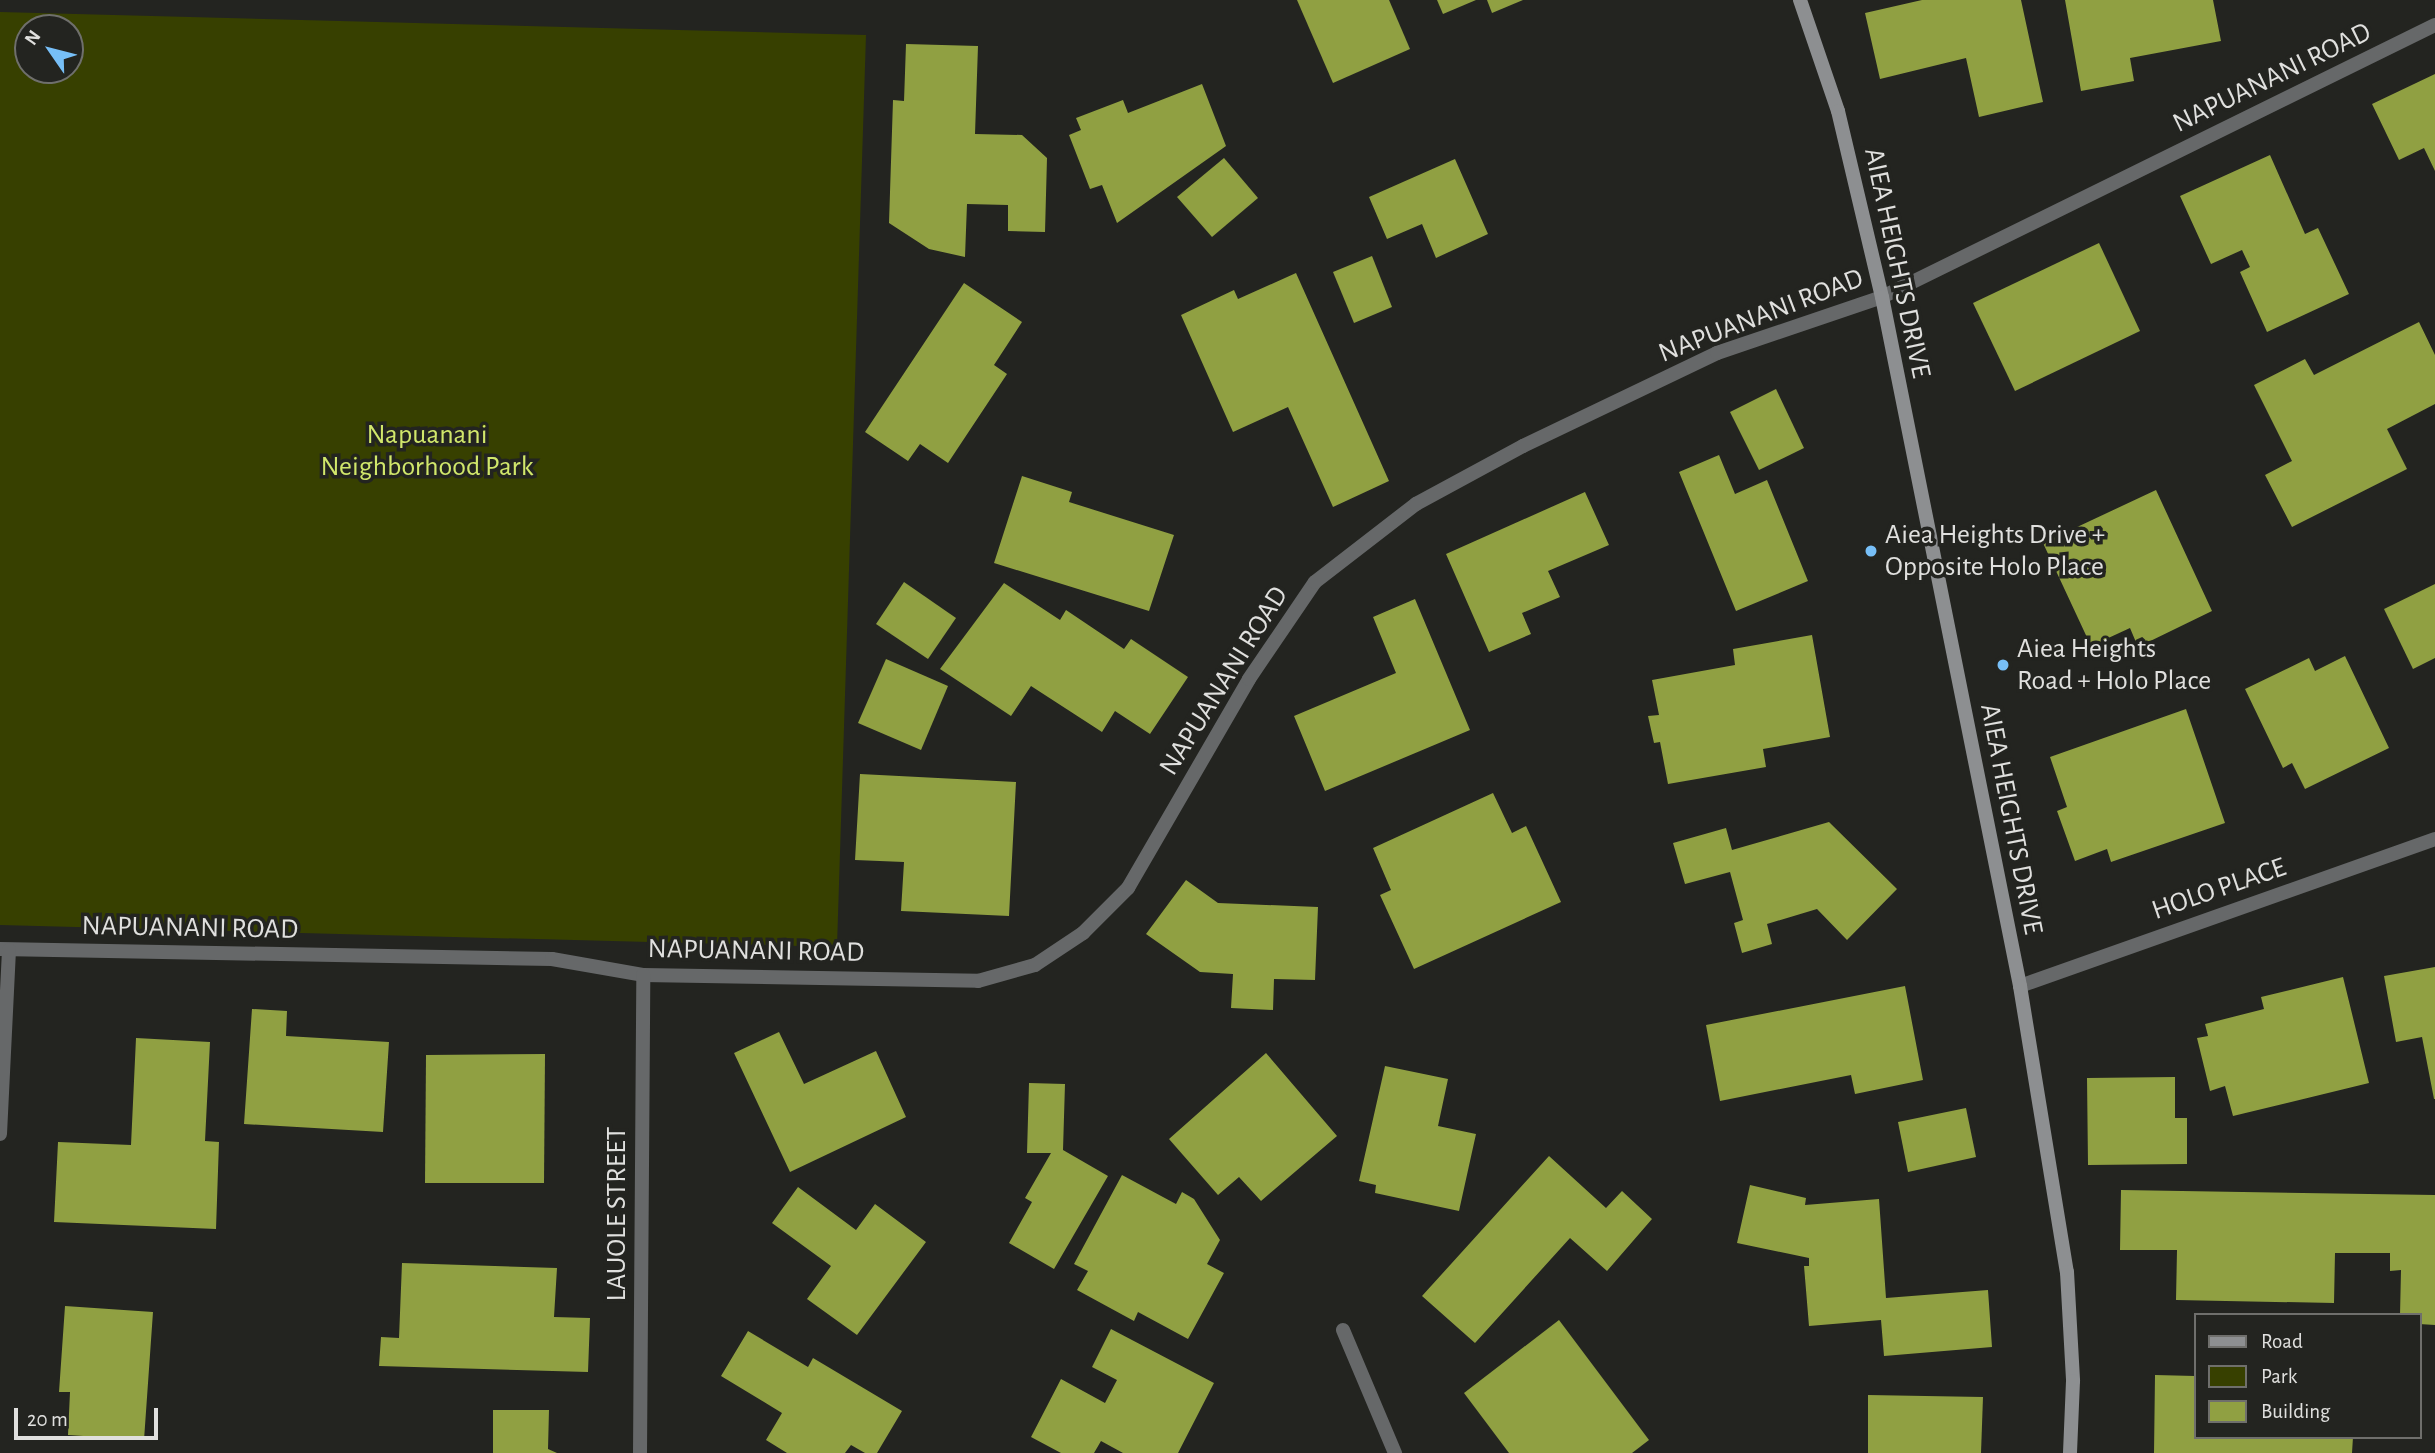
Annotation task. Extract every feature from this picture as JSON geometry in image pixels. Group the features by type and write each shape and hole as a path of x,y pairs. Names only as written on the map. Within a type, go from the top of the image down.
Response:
{"street":[{"name":"AIEA HEIGHTS DRIVE","path":"1800,0 1838,111 1882,297 2020,986 2067,1272 2073,1381 2070,1453"},
{"name":"NAPUANANI ROAD","path":"4,950 552,959 643,975 978,981 1035,965 1083,933 1128,888 1249,679 1325,574 1416,504 1523,446 1717,353 1882,297 2435,25"},
{"name":"HOLO PLACE","path":"2020,986 2435,839"},
{"path":"0,1134 4,950"},
{"name":"LAUOLE STREET","path":"640,1453 643,975"},
{"path":"1343,1330 1395,1453"}],"green space":[{"name":"Napuanani Neighborhood Park","path":"0,12 75,14 14,14 14,84 84,84 84,14 866,35 837,947 0,925"}],"building":[{"path":"1297,0 1389,0 1410,49 1333,83"},
{"path":"1437,0 1476,0 1443,14"},
{"path":"1487,0 1523,0 1492,13"},
{"path":"1922,0 2021,0 2043,102 1979,117 1966,58 1880,79 1865,13"},
{"path":"2065,0 2213,0 2221,41 2130,58 2134,81 2081,91"},
{"path":"906,44 978,46 975,134 1022,135 1047,158 1045,232 1008,231 1008,205 967,204 965,257 929,249 889,223 893,100 904,101"},
{"path":"2435,74 2435,171 2424,148 2399,160 2372,104"},
{"path":"1202,84 1226,146 1117,223 1102,185 1090,189 1069,135 1081,130 1076,118 1123,100 1128,113"},
{"path":"2270,155 2305,234 2318,228 2349,294 2267,332 2240,272 2250,267 2242,250 2211,264 2180,196"},
{"path":"1224,158 1258,198 1212,237 1177,197"},
{"path":"1455,159 1488,234 1436,258 1422,224 1387,239 1369,197"},
{"path":"2099,243 2140,331 2015,391 1973,303"},
{"path":"1372,256 1392,307 1354,323 1333,272"},
{"path":"1296,273 1389,481 1333,507 1288,407 1233,432 1181,315 1234,290 1238,299"},
{"path":"964,283 1022,322 994,365 1007,374 948,463 920,444 908,461 865,432"},
{"path":"2419,322 2435,355 2435,404 2387,429 2407,469 2292,527 2265,475 2292,461 2254,385 2305,359 2314,375"},
{"path":"1776,389 1804,448 1759,470 1730,412"},
{"path":"1719,455 1735,494 1767,480 1808,581 1736,611 1679,472"},
{"path":"1022,476 1072,492 1069,502 1174,535 1149,611 994,563"},
{"path":"2156,490 2212,611 2138,647 2130,628 2091,646 2043,543"},
{"path":"1585,492 1609,545 1548,571 1560,597 1522,613 1531,634 1489,652 1446,554"},
{"path":"904,582 956,618 928,659 876,624"},
{"path":"1004,583 1060,620 1066,610 1124,649 1131,639 1188,677 1150,734 1115,711 1102,732 1031,686 1011,716 940,669"},
{"path":"2435,584 2435,658 2413,669 2384,609"},
{"path":"1415,599 1470,730 1325,791 1294,716 1396,673 1373,617"},
{"path":"1812,635 1830,737 1763,749 1766,767 1668,784 1660,742 1654,743 1648,716 1659,715 1652,680 1735,665 1733,649"},
{"path":"2345,656 2389,748 2305,789 2292,763 2283,768 2245,689 2309,658 2315,671"},
{"path":"886,659 948,686 921,750 858,723"},
{"path":"2186,709 2225,823 2111,862 2107,849 2075,861 2057,811 2067,807 2050,757"},
{"path":"860,774 1016,782 1009,916 901,911 904,862 855,860"},
{"path":"1493,793 1512,833 1526,826 1561,902 1414,969 1380,895 1391,890 1373,848"},
{"path":"1829,822 1897,889 1847,940 1817,909 1767,924 1772,944 1742,953 1734,923 1743,920 1730,872 1685,884 1673,843 1726,828 1732,850"},
{"path":"1186,880 1218,903 1318,907 1315,980 1274,979 1273,1010 1231,1008 1233,974 1200,972 1146,934"},
{"path":"2435,967 2434,1099 2422,1037 2396,1042 2384,976"},
{"path":"2343,977 2369,1083 2233,1116 2225,1086 2210,1091 2197,1038 2208,1036 2205,1024 2264,1009 2261,997"},
{"path":"1905,986 1923,1080 1855,1094 1851,1075 1720,1101 1706,1025"},
{"path":"252,1009 287,1011 286,1036 389,1042 383,1132 244,1124"},
{"path":"779,1032 804,1084 876,1051 906,1117 790,1172 734,1053"},
{"path":"136,1038 210,1042 205,1141 219,1142 216,1229 54,1222 58,1142 131,1145"},
{"path":"1266,1053 1337,1136 1261,1201 1239,1177 1218,1195 1169,1139"},
{"path":"545,1054 544,1183 425,1183 426,1055"},
{"path":"1385,1066 1448,1079 1438,1126 1476,1134 1459,1211 1375,1193 1376,1185 1359,1181"},
{"path":"2175,1077 2175,1118 2187,1118 2187,1164 2088,1165 2087,1078"},
{"path":"1029,1083 1065,1084 1063,1150 1108,1176 1054,1269 1009,1243 1032,1202 1025,1198 1051,1153 1027,1153"},
{"path":"1966,1108 1976,1157 1908,1172 1898,1122"},
{"path":"1549,1156 1606,1208 1622,1191 1652,1219 1607,1271 1570,1238 1475,1343 1422,1296"},
{"path":"1122,1175 1176,1204 1182,1192 1194,1199 1220,1240 1207,1264 1224,1273 1188,1339 1138,1312 1134,1321 1077,1290 1088,1271 1074,1264"},
{"path":"1750,1185 1806,1198 1805,1205 1879,1199 1886,1298 1988,1290 1992,1347 1884,1356 1881,1320 1809,1326 1804,1266 1809,1266 1809,1258 1737,1243"},
{"path":"798,1187 856,1230 875,1204 926,1242 857,1335 807,1299 831,1266 772,1223"},
{"path":"2121,1190 2435,1195 2435,1325 2421,1324 2421,1313 2400,1313 2401,1270 2390,1271 2390,1253 2335,1253 2334,1303 2176,1300 2177,1250 2120,1250"},
{"path":"402,1263 557,1268 554,1317 590,1318 588,1372 379,1366 381,1337 399,1338"},
{"path":"65,1306 153,1312 144,1440 68,1435 70,1392 59,1392"},
{"path":"1559,1320 1649,1440 1632,1453 1509,1453 1464,1393"},
{"path":"1111,1329 1214,1383 1178,1453 1123,1453 1101,1441 1094,1453 1061,1453 1031,1437 1061,1379 1105,1403 1117,1380 1092,1367"},
{"path":"748,1331 808,1367 813,1358 902,1411 877,1453 865,1453 851,1445 845,1453 787,1453 766,1440 782,1413 721,1376"},
{"path":"2155,1375 2194,1376 2194,1439 2353,1439 2352,1453 2154,1453"},
{"path":"1868,1395 1983,1397 1981,1453 1868,1453"},
{"path":"493,1410 549,1410 548,1449 557,1453 493,1453"}],"place":[{"name":"Aiea Heights Drive + Opposite Holo Place","path":"1871,551"},
{"name":"Aiea Heights Road + Holo Place","path":"2003,665"}]}
